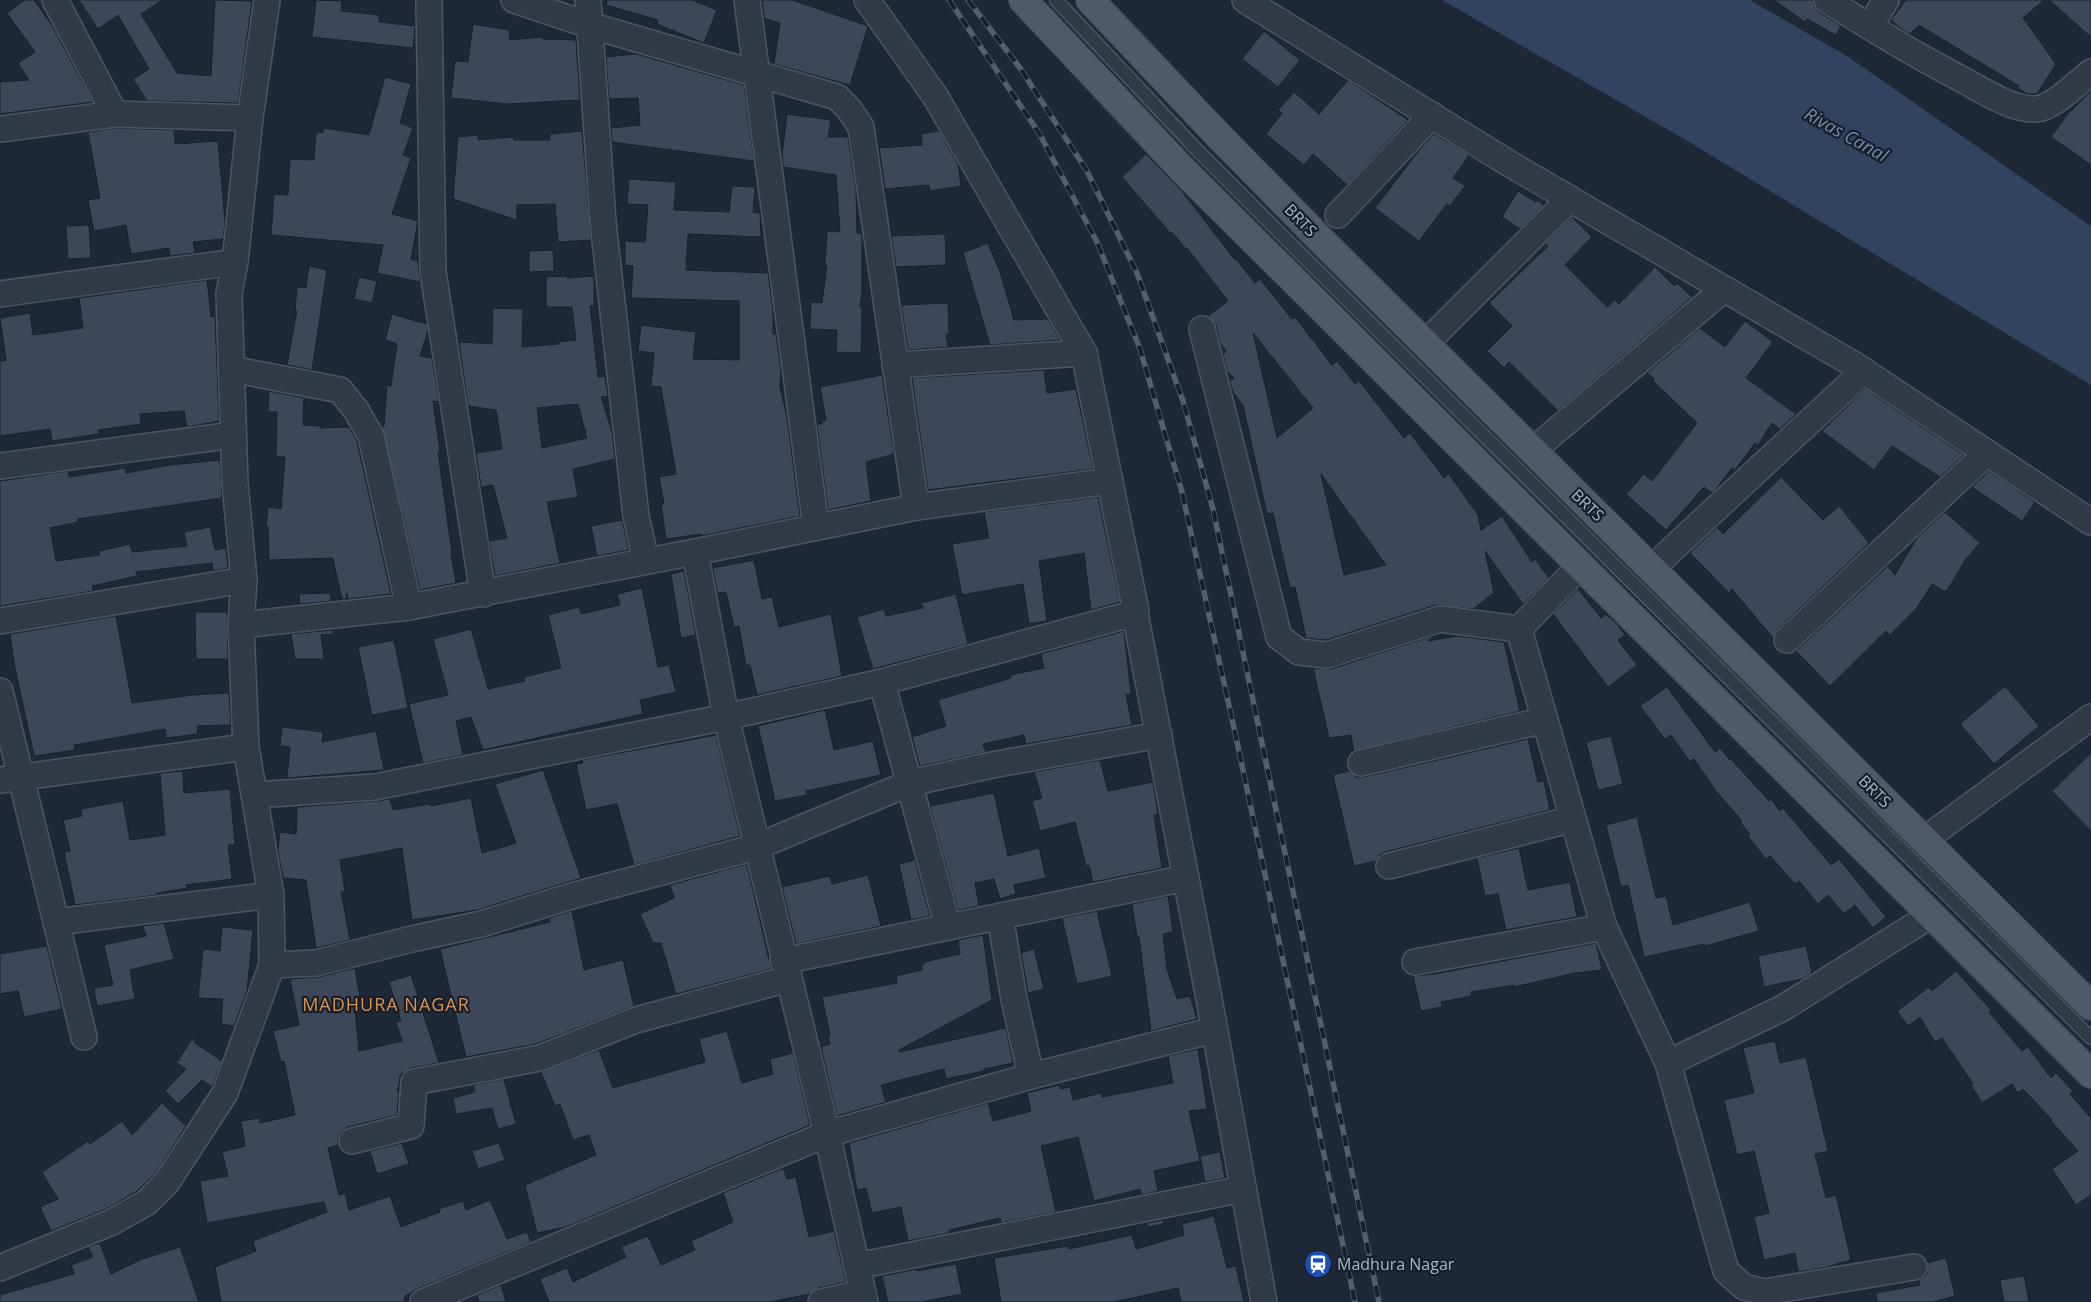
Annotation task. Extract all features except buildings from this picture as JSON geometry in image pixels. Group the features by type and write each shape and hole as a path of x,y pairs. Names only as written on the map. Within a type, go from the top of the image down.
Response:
{"main road":[{"path":"1023,0 1083,47 1181,168 2091,1074"},
{"name":"BRTS","path":"1090,0 1216,133 1425,344 2091,1006"}],"street":[{"path":"55,0 115,114"},
{"path":"0,1268 112,1222 146,1203 167,1182 225,1093 272,965 271,895 246,747 241,625 244,580 233,435 229,294 236,262 250,118 267,0"},
{"path":"429,0 433,272 483,594"},
{"path":"514,0 589,25 837,97 849,109 861,127 916,508"},
{"path":"588,0 603,222 636,516 646,561"},
{"path":"747,0 816,527"},
{"path":"867,0 935,96 1084,353 1160,735 1264,1302"},
{"path":"1245,0 1570,199 1864,371 2091,522"},
{"path":"1827,0 1898,45 1994,97 2024,108 2035,110 2047,107 2091,72"},
{"path":"1870,27 1886,0"},
{"path":"0,128 115,114 250,118"},
{"path":"1338,215 1432,116"},
{"path":"1425,344 1570,199"},
{"path":"0,294 236,262"},
{"path":"1532,450 1724,289"},
{"path":"1202,329 1279,637 1299,652 1327,655 1440,619 1519,629"},
{"path":"895,366 1084,353"},
{"path":"231,369 340,390 356,410 371,436 409,607"},
{"path":"1652,568 1864,371"},
{"path":"0,466 233,435"},
{"path":"1787,640 1987,453"},
{"path":"241,625 409,607 916,508 1110,481"},
{"path":"696,552 726,718 827,1134 864,1297 822,1302"},
{"path":"1519,629 1581,565"},
{"path":"0,621 244,580"},
{"path":"255,795 375,787 726,718 882,682 1135,613"},
{"path":"1519,629 1604,927 1668,1063 1726,1271 1744,1287 1765,1292 1914,1267"},
{"path":"882,682 948,927"},
{"path":"0,691 11,779 56,922 84,1037"},
{"path":"1924,840 2091,717"},
{"path":"1361,763 1545,720"},
{"path":"272,965 316,963 481,924 575,894 756,847 910,783 992,765 1160,735"},
{"path":"11,779 246,747"},
{"path":"1388,866 1573,819"},
{"path":"352,1141 411,1126 414,1082 540,1058 636,1020 786,970 948,927 1186,878"},
{"path":"56,922 271,895"},
{"path":"1668,1063 1783,1008 1932,914"},
{"path":"1000,916 1014,999 1031,1076"},
{"path":"1415,962 1604,927"},
{"path":"423,1302 827,1134 1031,1076 1214,1030"},
{"path":"856,1266 1243,1189"}],"lane":[{"path":"1056,0 1083,47 1198,151 2091,1038"}],"water":[{"name":"Rivas Canal","path":"1442,0 1750,0 1847,56 2091,226 2091,385 1684,139"}],"railway":[{"path":"949,0 1039,133 1097,242 1140,349 1182,492 1239,751 1355,1302"},
{"path":"968,0 1020,68 1087,171 1137,273 1183,401 1213,509 1379,1302"}],"place":[{"name":"Madhura Nagar","path":"1318,1264"}],"district":[{"name":"MADHURA NAGAR","path":"386,1005"}]}
